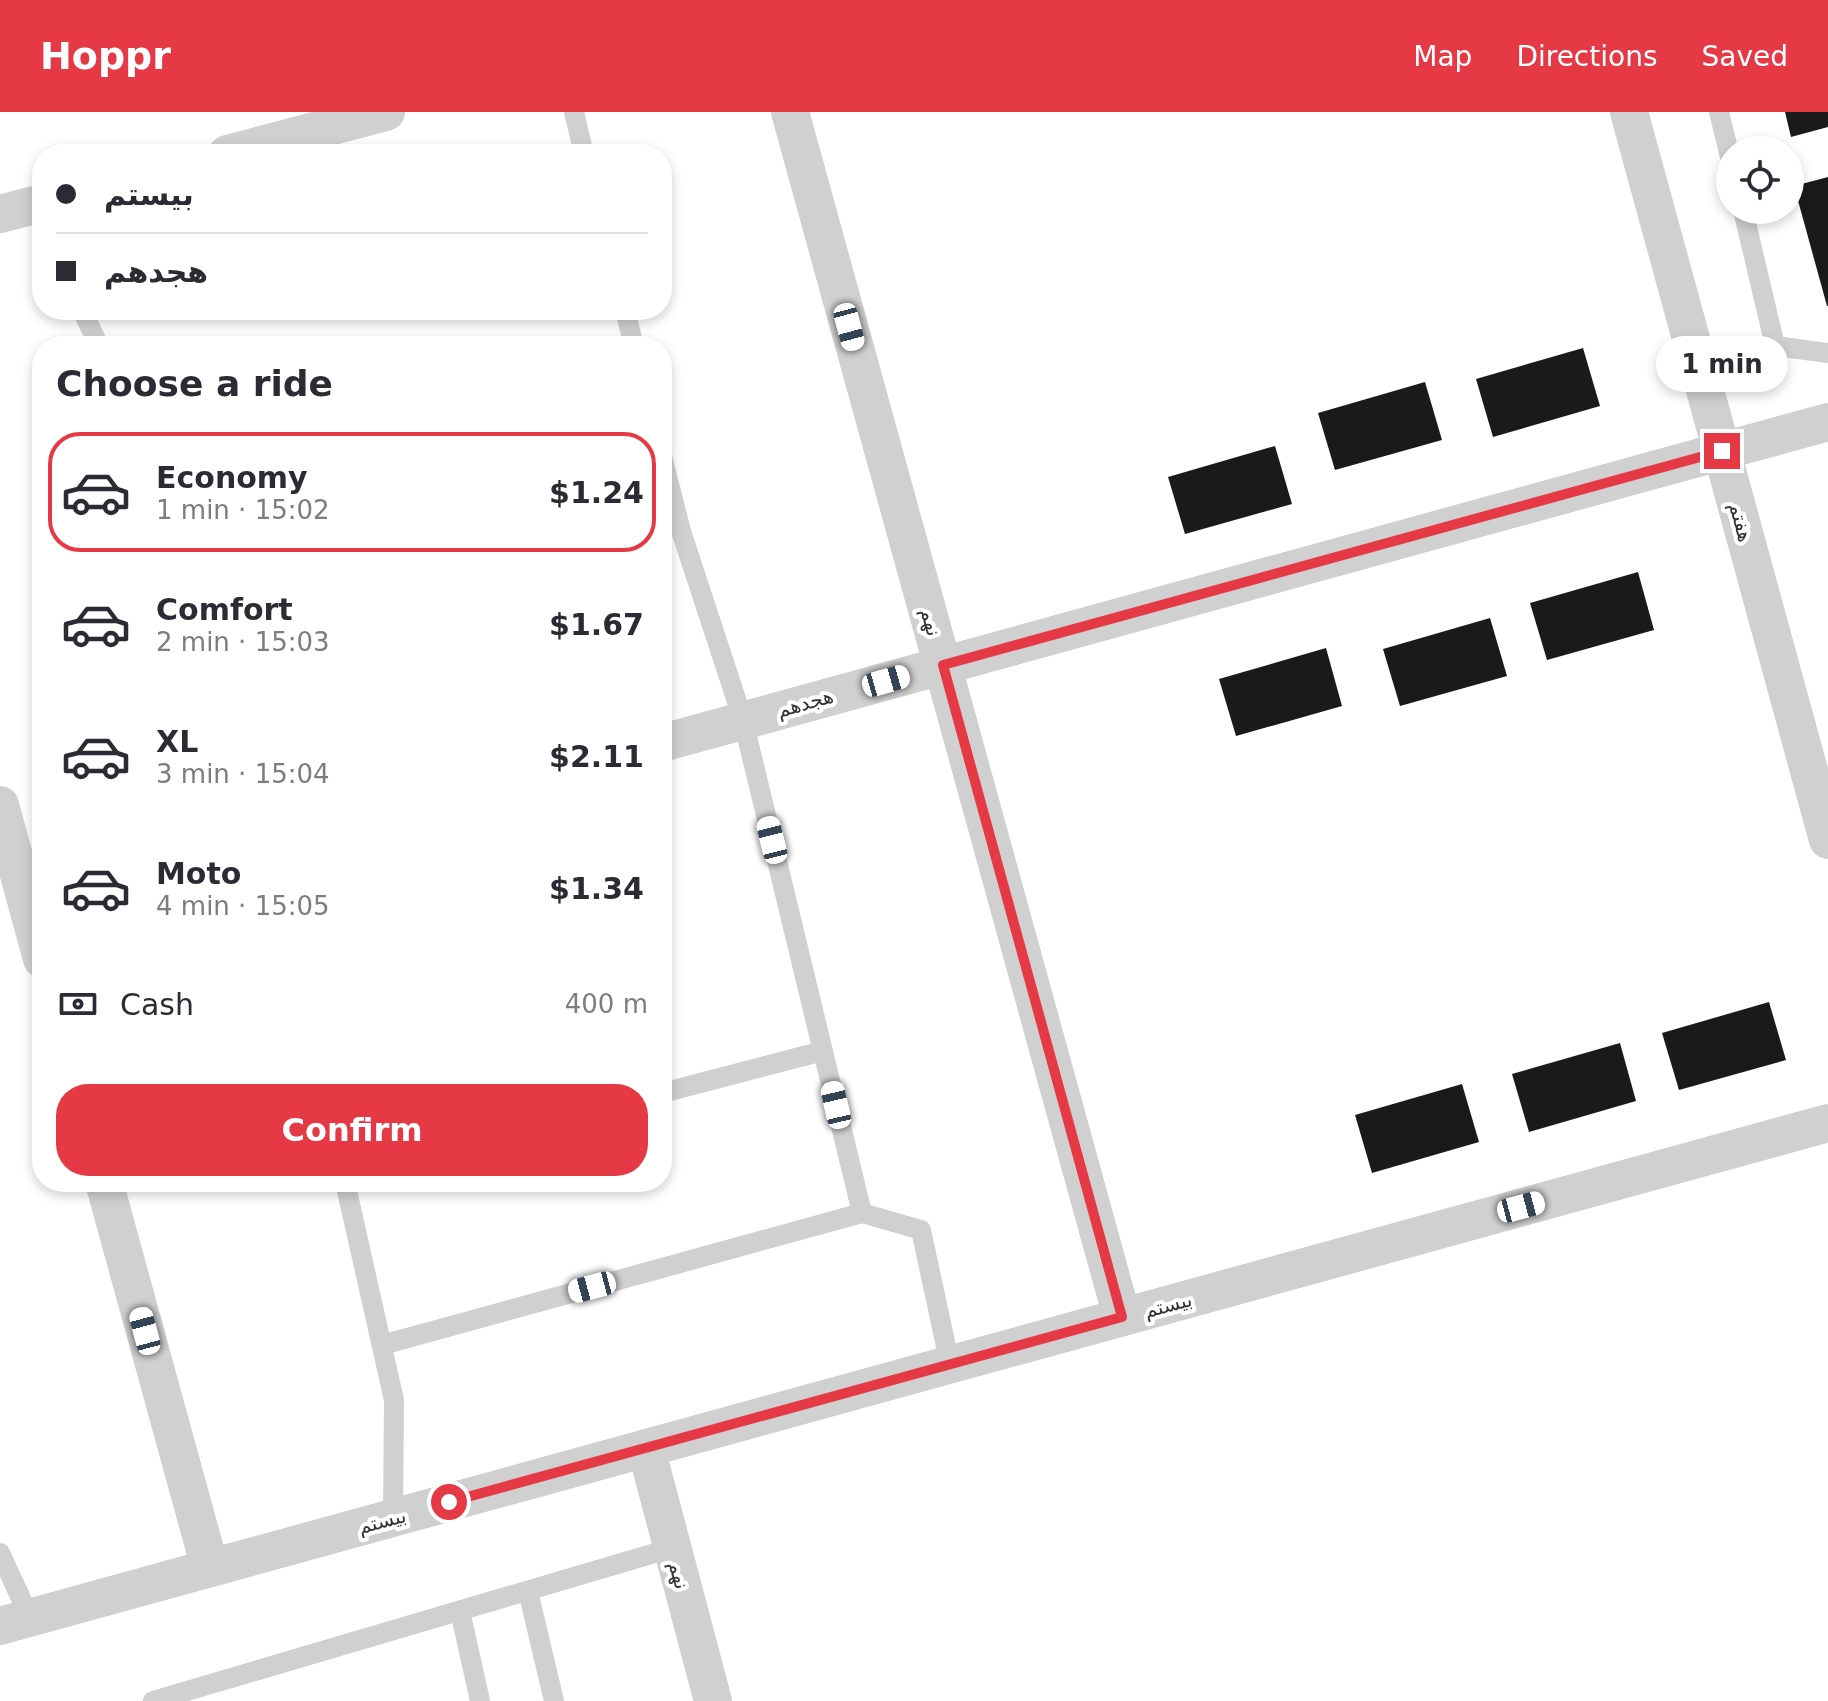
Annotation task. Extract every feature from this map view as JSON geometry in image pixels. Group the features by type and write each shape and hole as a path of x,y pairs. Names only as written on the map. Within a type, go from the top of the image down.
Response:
{"street":[{"path":"265,144 386,112"},
{"name":"نهم","path":"790,112 1122,1317"},
{"name":"هفتم","path":"1629,112 1828,840"},
{"name":"هجدهم","path":"672,740 1828,422"},
{"path":"0,805 24,919"},
{"name":"بیستم","path":"15,1622 1828,1123"},
{"path":"107,1192 210,1568"},
{"name":"نهم","path":"646,1448 713,1701"}],"lane":[{"path":"574,112 582,144"},
{"path":"1719,112 1725,136"},
{"path":"1746,224 1775,346 1828,354"},
{"path":"672,534 743,720 862,1213"},
{"path":"672,1090 823,1051"},
{"path":"347,1192 394,1400 393,1518"},
{"path":"382,1345 862,1213 921,1230 950,1365"},
{"path":"153,1701 672,1548"},
{"path":"0,1553 15,1622"},
{"path":"528,1591 554,1701"},
{"path":"460,1611 480,1701"}],"building":[{"path":"1785,112 1828,112 1828,127 1791,136"},
{"path":"1828,177 1828,306 1804,222 1804,183"},
{"path":"1583,348 1600,406 1493,437 1476,379"},
{"path":"1425,382 1442,440 1335,470 1318,413"},
{"path":"1275,446 1292,504 1185,534 1168,477"},
{"path":"1638,572 1654,630 1547,660 1530,603"},
{"path":"1490,618 1507,676 1400,706 1383,649"},
{"path":"1326,648 1342,706 1236,736 1219,679"},
{"path":"1769,1002 1786,1060 1679,1090 1662,1033"},
{"path":"1620,1043 1636,1101 1529,1132 1512,1074"},
{"path":"1462,1084 1479,1142 1372,1173 1355,1115"}],"route":[{"path":"449,1502 1122,1317 943,665 1722,451"}]}
